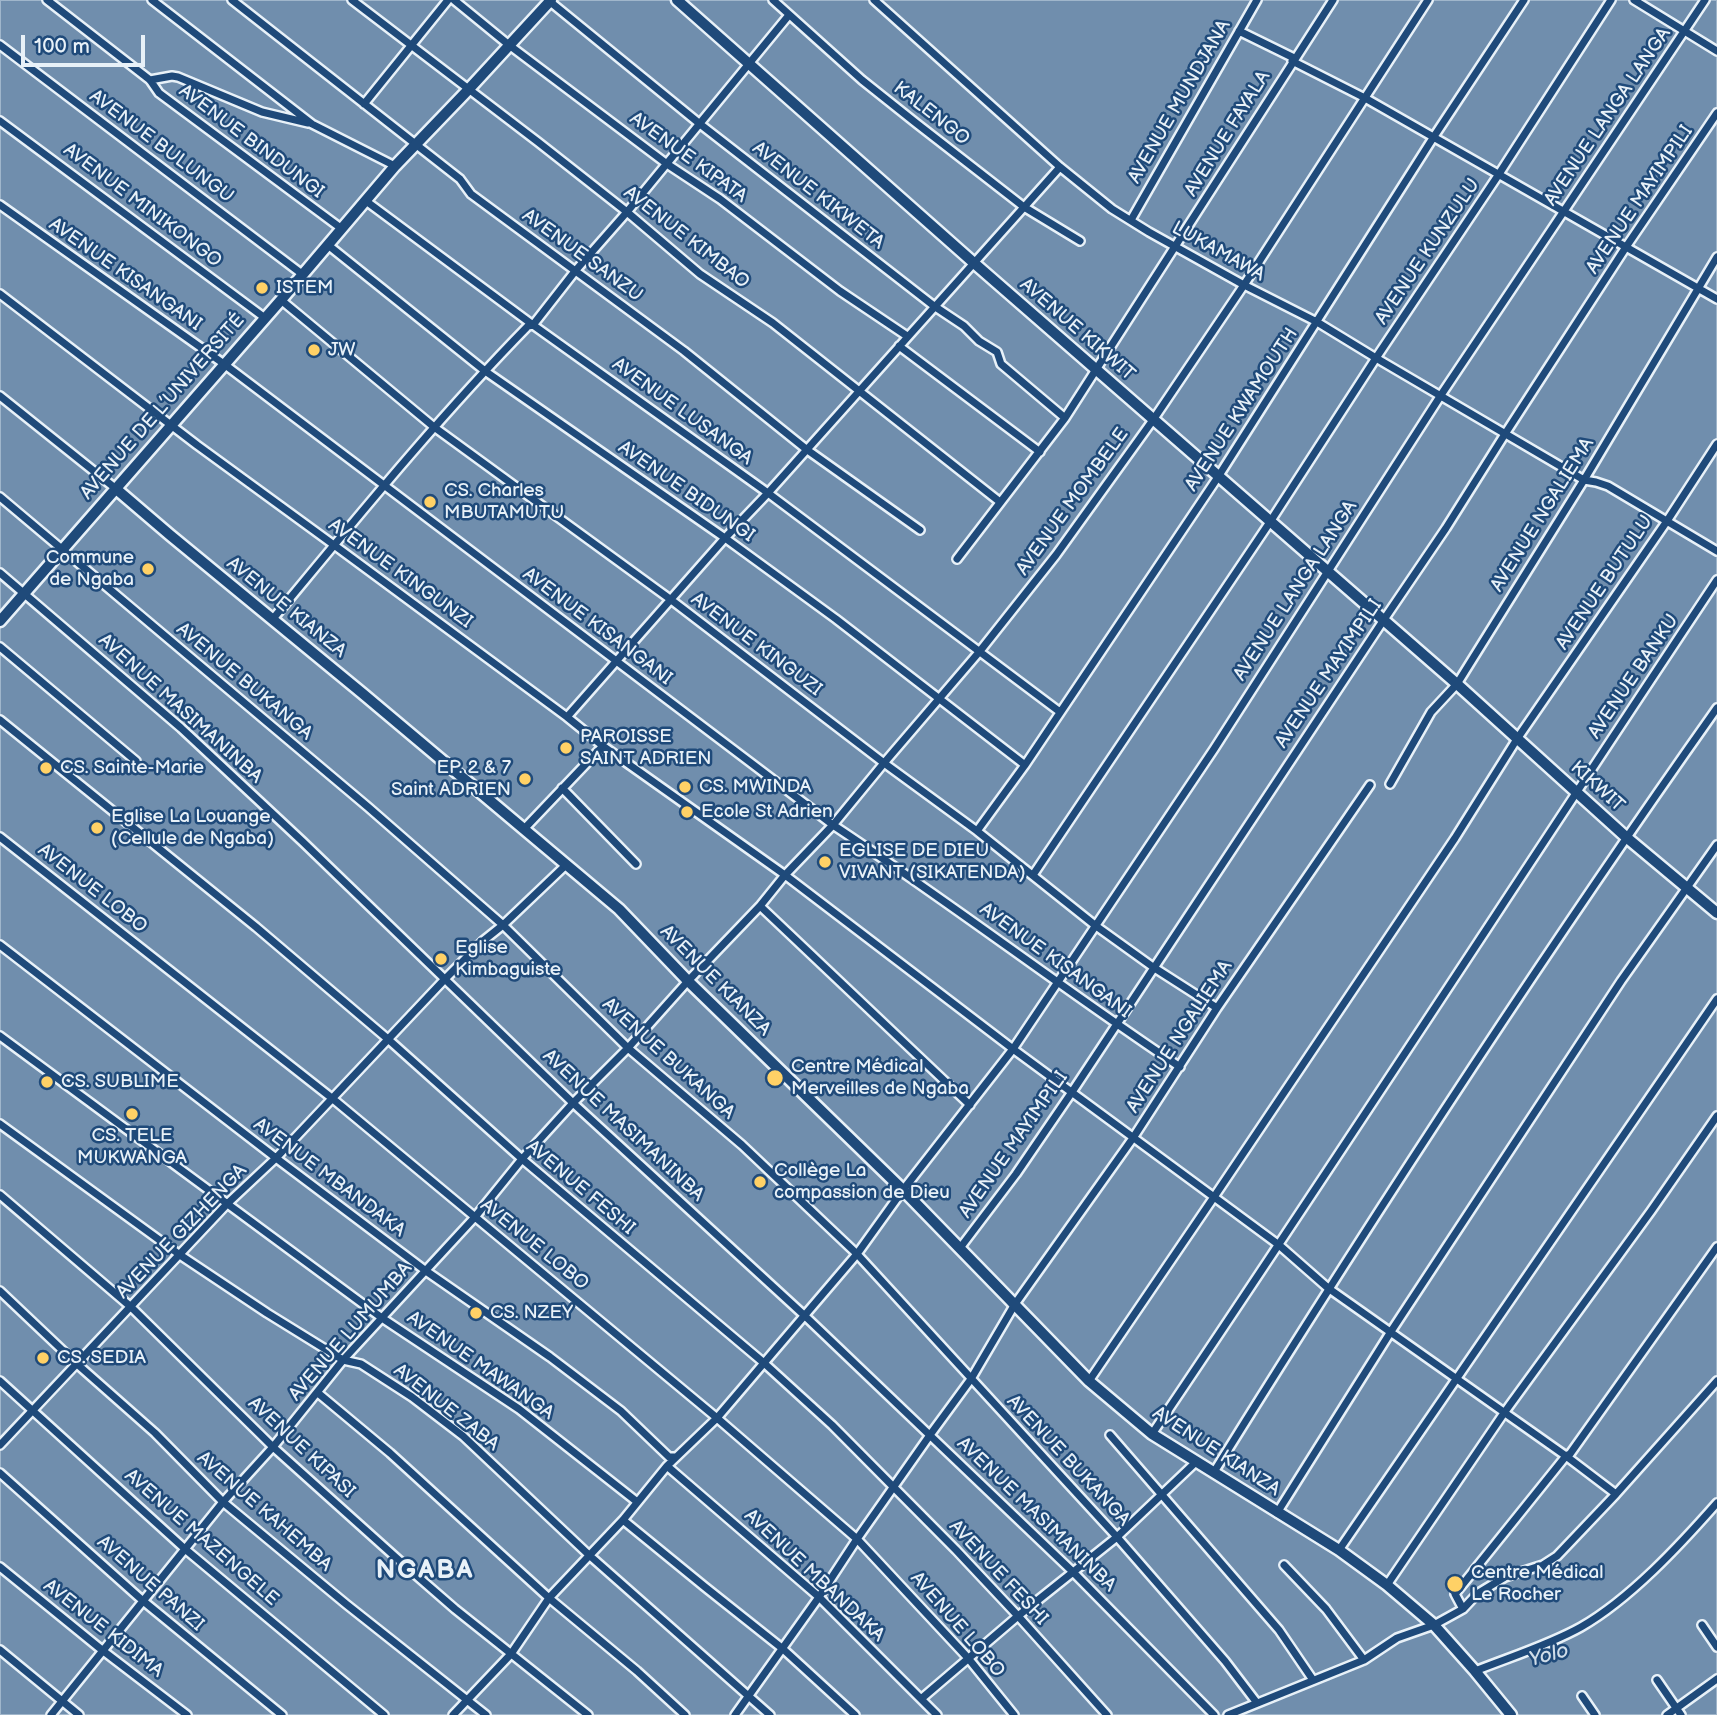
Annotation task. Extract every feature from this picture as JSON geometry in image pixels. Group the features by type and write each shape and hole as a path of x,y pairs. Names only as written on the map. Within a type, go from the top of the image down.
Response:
{"main road":[{"name":"AVENUE DE L’UNIVERSITÉ","path":"0,621 396,166 550,0"},
{"name":"AVENUE KIKWIT","path":"677,0 1457,684"},
{"name":"AVENUE KIANZA","path":"115,488 619,909 688,981 960,1248 1089,1381 1152,1434 1339,1550 1387,1585 1434,1625 1511,1715"},
{"name":"KIKWIT","path":"1457,684 1626,837 1717,914"}],"street":[{"name":"AVENUE BINDUNGI","path":"47,0 150,80 159,93 342,229"},
{"path":"152,0 312,124 396,166"},
{"name":"AVENUE SANZU","path":"232,0 460,179 471,194 684,351 806,449 920,530"},
{"name":"AVENUE KIMBAO","path":"352,0 627,212 700,274 773,323 1000,502"},
{"path":"364,104 448,0"},
{"name":"AVENUE KIPATA","path":"454,0 509,45 667,164 720,199 840,291 907,336"},
{"name":"AVENUE KIKWETA","path":"550,0 700,124 934,306 964,326 979,341 997,352 1001,364 1065,418"},
{"name":"KALENGO","path":"774,0 862,80 1024,207 1080,241"},
{"name":"LUKAMAWA","path":"874,0 1060,167 1112,209 1244,285 1317,322 1584,480 1608,486 1717,551"},
{"name":"AVENUE MUNDJANA","path":"1131,220 1257,0"},
{"name":"AVENUE FAYALA","path":"957,559 1065,418 1333,0"},
{"name":"AVENUE MOMBELE","path":"688,981 833,825 980,652 1056,555 1153,420 1244,285 1428,0"},
{"name":"AVENUE KWAMOUTH","path":"977,831 1025,765 1218,477 1524,0"},
{"name":"AVENUE KUNZULU","path":"1270,522 1612,0"},
{"path":"1634,0 1717,51"},
{"name":"AVENUE LANGA LANGA","path":"453,1715 511,1654 549,1598 623,1520 667,1465 717,1418 858,1254 903,1191 1013,1049 1214,749 1441,395 1705,0"},
{"path":"272,620 434,427 528,326 533,325 789,15"},
{"path":"1239,30 1365,98 1717,299"},
{"name":"AVENUE BULUNGU","path":"0,45 302,274"},
{"path":"150,80 178,77 262,112 312,124"},
{"name":"AVENUE MAYIMPILI","path":"960,1248 1016,1174 1072,1091 1446,528 1626,247 1717,113"},
{"name":"AVENUE MINIKONGO","path":"0,121 265,318"},
{"path":"567,717 724,538 768,493 1060,167"},
{"name":"AVENUE LUSANGA","path":"366,201 533,325 768,493 1060,712"},
{"name":"AVENUE KISANGANI","path":"0,205 224,365 833,825 890,862 1180,1067"},
{"name":"AVENUE BIDUNGI","path":"328,245 485,371 724,538 835,619 1025,765"},
{"name":"AVENUE NGALIEMA","path":"1390,785 1431,712 1457,684 1584,480 1717,257"},
{"name":"AVENUE KINGUNZI","path":"0,294 197,445 603,746 785,875 1013,1049 1279,1245 1328,1288 1616,1494"},
{"name":"AVENUE KINGUZI","path":"281,300 434,427 670,599 977,831 1096,926 1217,1008"},
{"path":"899,346 1040,453"},
{"name":"AVENUE KIANZA","path":"0,396 115,488"},
{"name":"AVENUE BUTULU","path":"1089,1381 1717,444"},
{"name":"AVENUE BUKANGA","path":"0,497 368,807 503,925 628,1048 741,1145 858,1254 1117,1537 1225,1661 1257,1703"},
{"path":"1033,875 1270,522"},
{"name":"AVENUE MASIMANINBA","path":"0,573 181,728 573,1103 930,1435 1073,1572 1214,1715"},
{"name":"AVENUE BANKU","path":"1152,1434 1717,580"},
{"path":"0,647 136,761"},
{"path":"1214,1472 1328,1288 1517,999 1717,708"},
{"name":"AVENUE FESHI","path":"0,720 256,928 389,1040 522,1159 764,1363 894,1486 1018,1616 1107,1715"},
{"path":"524,828 603,746"},
{"name":"AVENUE NGALIEMA","path":"735,1715 971,1379 1015,1304 1133,1138 1217,1008 1370,785"},
{"path":"562,788 636,864"},
{"name":"AVENUE LOBO","path":"0,836 333,1099 717,1418 857,1539 968,1658 1014,1715"},
{"path":"1277,1513 1390,1333 1620,981 1717,845"},
{"name":"AVENUE GIZHENGA","path":"0,1445 227,1204 276,1158 445,979 566,865"},
{"path":"760,906 970,1105"},
{"name":"AVENUE MBANDAKA","path":"0,945 426,1271 550,1357 621,1411 669,1457 675,1457"},
{"name":"AVENUE LUMUMBA","path":"51,1715 142,1600 223,1502 273,1447 343,1360 475,1217 522,1159 688,981"},
{"path":"1339,1550 1717,999"},
{"name":"AVENUE MAWANGA","path":"0,1036 382,1318 519,1409 636,1502"},
{"path":"1387,1585 1504,1413 1717,1116"},
{"name":"AVENUE ZABA","path":"0,1124 180,1255 343,1360 360,1364 381,1377 463,1436 589,1555 770,1715"},
{"name":"AVENUE KIPASI","path":"0,1195 131,1307 273,1447 401,1562 588,1715"},
{"path":"1463,1609 1455,1594 1575,1446 1717,1247"},
{"name":"AVENUE KAHEMBA","path":"0,1291 155,1433 223,1502 486,1715"},
{"name":"AVENUE MAZENGELE","path":"0,1381 186,1549 384,1715"},
{"path":"1228,1715 1364,1660 1397,1638 1434,1625 1463,1609 1477,1594 1505,1577 1543,1565 1557,1556 1717,1381"},
{"path":"318,1393 390,1453 549,1598 685,1715"},
{"path":"1110,1435 1279,1630 1313,1680"},
{"path":"921,1699 1018,1616 1117,1537 1197,1461"},
{"name":"AVENUE MBANDAKA","path":"667,1465 819,1597 937,1715"},
{"name":"AVENUE PANZI","path":"0,1473 142,1600 282,1715"},
{"path":"1475,1671 1555,1639 1594,1619 1688,1536 1717,1503"},
{"path":"623,1520 783,1648 855,1715"},
{"path":"1284,1565 1326,1609 1364,1660"},
{"name":"AVENUE KIDIMA","path":"0,1567 187,1715"},
{"path":"1702,1625 1717,1647"},
{"path":"0,1650 79,1715"},
{"path":"1667,1715 1679,1712 1717,1679"},
{"path":"1657,1680 1679,1712"},
{"path":"1582,1696 1595,1715"}],"water":[{"name":"Yolo","path":"0,0 1717,0 1717,1715 0,1715"}],"place":[{"name":"ISTEM","path":"262,288"},
{"name":"JW","path":"314,350"},
{"name":"CS. Charles MBUTAMUTU","path":"430,502"},
{"name":"Commune de Ngaba","path":"148,569"},
{"name":"PAROISSE SAINT ADRIEN","path":"566,748"},
{"name":"CS. Sainte-Marie","path":"46,768"},
{"name":"EP. 2 & 7 Saint ADRIEN","path":"525,779"},
{"name":"CS. MWINDA","path":"685,787"},
{"name":"Ecole St Adrien","path":"687,812"},
{"name":"Eglise La Louange (Cellule de Ngaba)","path":"97,828"},
{"name":"EGLISE DE DIEU VIVANT (SIKATENDA)","path":"825,862"},
{"name":"Eglise Kimbaguiste","path":"441,959"},
{"name":"Centre Médical Merveilles de Ngaba","path":"775,1078"},
{"name":"CS. SUBLIME","path":"47,1082"},
{"name":"CS. TELE MUKWANGA","path":"132,1114"},
{"name":"Collège La compassion de Dieu","path":"760,1182"},
{"name":"CS. NZEY","path":"476,1313"},
{"name":"CS. SEDIA","path":"43,1358"},
{"name":"Centre Médical Le Rocher","path":"1455,1584"}],"district":[{"name":"NGABA","path":"425,1571"}]}
